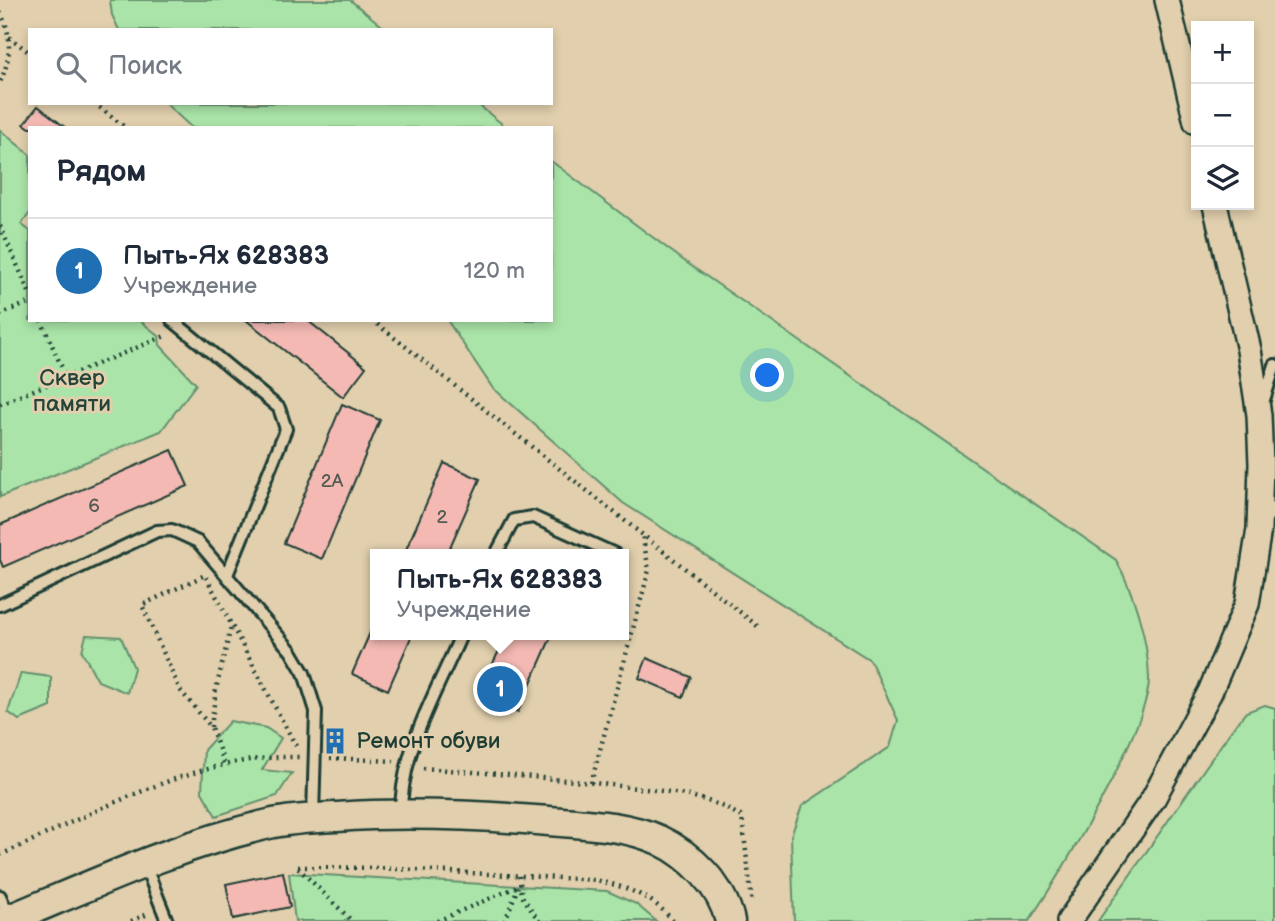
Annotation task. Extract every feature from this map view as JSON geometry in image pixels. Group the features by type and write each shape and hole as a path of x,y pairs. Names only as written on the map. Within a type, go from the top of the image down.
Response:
{"street":[{"path":"1167,0 1191,101"},
{"path":"1069,921 1153,799 1210,692 1247,604 1259,529 1259,415 1249,350 1216,210"},
{"path":"5,912 225,835 273,823 401,813 479,815 590,825 658,840 688,858 713,884 730,921"}],"lane":[{"path":"174,322 279,408 286,429 226,575"},
{"path":"1259,415 1275,365"},
{"path":"1259,529 1275,507"},
{"path":"499,549 514,520 523,517 533,517 604,549"},
{"path":"0,605 157,531 172,530 188,535 198,542 291,651 312,692 316,711 313,818"},
{"path":"401,813 401,787 407,764 459,640"},
{"path":"144,863 167,921"}],"path":[{"path":"0,12 9,37 9,54 0,82"},
{"path":"9,37 28,51"},
{"path":"97,105 123,126"},
{"path":"0,226 28,289"},
{"path":"0,316 28,303"},
{"path":"42,322 66,377"},
{"path":"375,322 760,628"},
{"path":"0,404 183,329"},
{"path":"591,783 649,570 642,534"},
{"path":"224,763 211,727 180,690 142,605 205,575 302,757"},
{"path":"211,727 216,689 231,626"},
{"path":"352,921 298,867 596,880 647,898 673,921"},
{"path":"519,876 519,886 526,905 539,921"},
{"path":"437,921 519,886"},
{"path":"505,921 519,886"}],"green space":[{"path":"110,0 350,0 385,28 118,28 112,15"},
{"path":"167,105 478,105 505,126 190,126"},
{"name":"Сквер памяти","path":"0,130 28,153 28,215 21,224 28,229 28,322 142,322 159,336 160,345 196,384 161,431 0,497"},
{"path":"553,162 687,263 1116,560 1129,587 1143,632 1149,678 1145,701 1135,730 1101,801 1029,921 794,921 791,836 802,806 890,747 898,720 870,660 623,503 492,387 448,322 553,322"},
{"path":"86,635 121,637 134,668 127,693 98,681 82,651"},
{"path":"21,673 51,677 51,707 19,720 8,712"},
{"path":"1265,705 1275,708 1275,921 1098,921 1233,728 1246,712"},
{"path":"230,721 266,728 281,738 262,770 292,773 277,796 216,816 202,792 204,750"},
{"path":"289,873 607,891 636,904 656,921 295,921"}],"building":[{"path":"38,106 63,126 28,127 24,124"},
{"path":"249,322 310,322 366,367 343,397"},
{"path":"342,404 380,420 322,559 284,543"},
{"path":"172,450 188,486 3,567 0,560 0,525"},
{"path":"444,463 480,479 449,549 406,549"},
{"path":"370,633 370,640 410,640 388,690 352,674"},
{"path":"504,640 550,640 518,712 479,694"},
{"path":"647,658 691,677 683,697 639,678"},
{"name":"Ремонт обуви","path":"329,732 341,733 341,751 329,750"},
{"path":"283,872 290,907 233,919 226,884"}],"place":[{"name":"Пыть-Ях 628383","path":"500,689"},
{"name":"Ремонт обуви","path":"335,741"}]}
